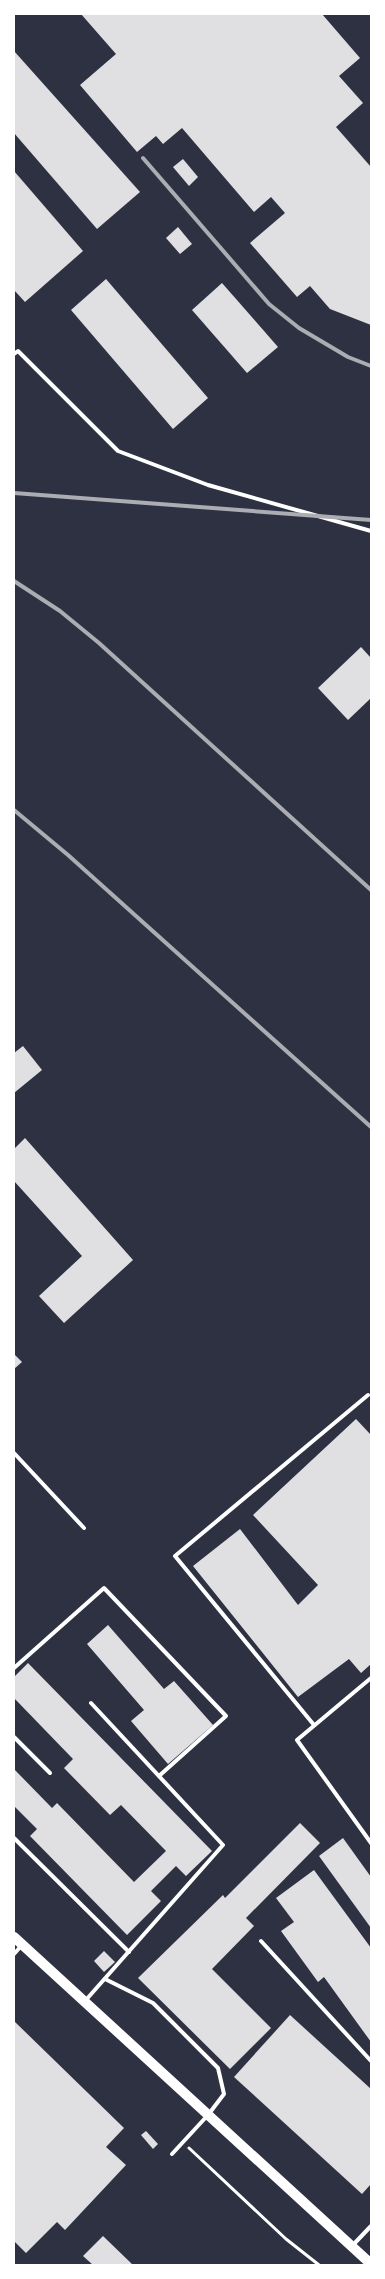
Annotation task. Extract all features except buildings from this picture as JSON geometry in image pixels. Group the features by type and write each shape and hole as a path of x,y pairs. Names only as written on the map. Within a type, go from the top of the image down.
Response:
{"main road":[{"path":"14,1937 371,2264"}],"lane":[{"path":"14,344 18,351 118,451 208,485 371,531"},
{"path":"14,354 18,351"},
{"path":"314,1725 175,1556 368,1395"},
{"path":"14,1453 84,1528"},
{"path":"14,1668 104,1588 226,1716 159,1776"},
{"path":"371,1678 297,1740 371,1843"},
{"path":"84,2002 223,1845 91,1702"},
{"path":"14,1737 50,1773"},
{"path":"14,1838 129,1952"},
{"path":"261,1942 371,2061"},
{"path":"14,1954 22,1945"},
{"path":"105,1979 153,2002 218,2068 224,2094 208,2115 172,2154"},
{"path":"352,2247 371,2226"}],"path":[{"path":"183,2142 286,2239 319,2265"}],"railway":[{"path":"143,158 269,304 299,328 348,357 371,366"},
{"path":"14,493 371,520"},
{"path":"14,581 60,611 99,643 371,890"},
{"path":"14,810 68,855 371,1127"}]}
